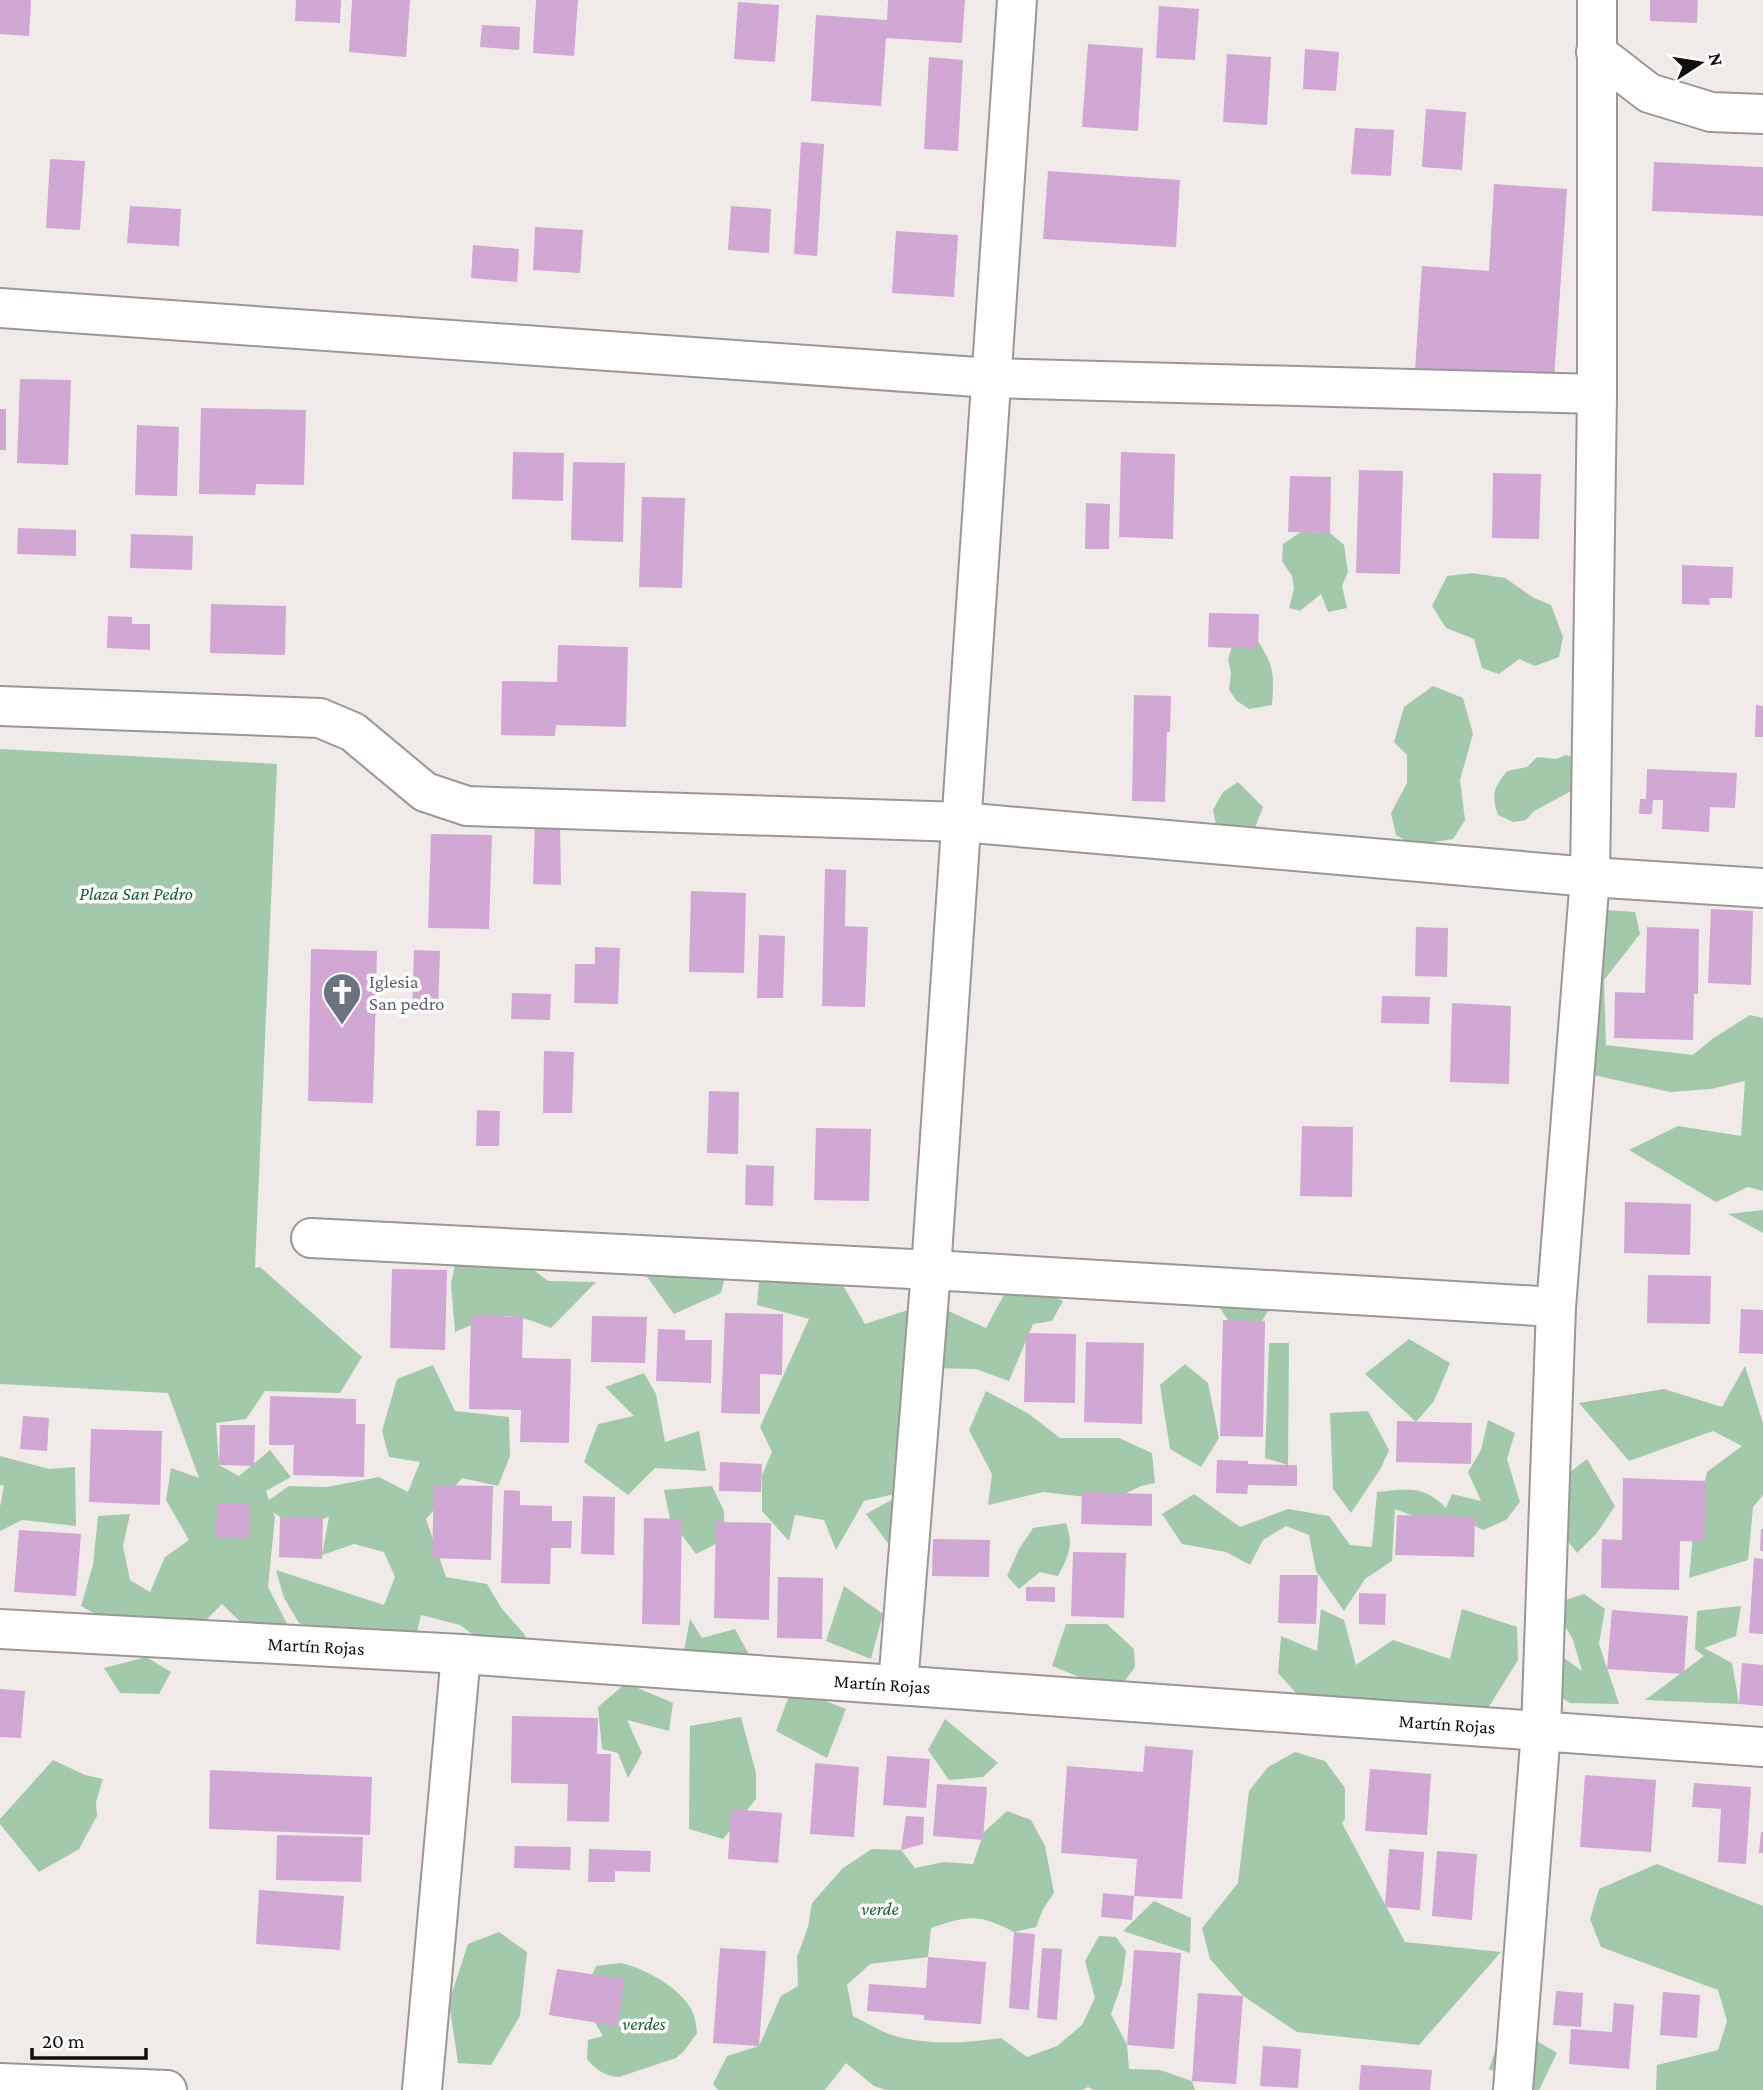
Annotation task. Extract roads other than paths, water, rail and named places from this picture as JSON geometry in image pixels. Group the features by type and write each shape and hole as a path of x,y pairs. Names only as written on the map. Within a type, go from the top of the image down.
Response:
{"street":[{"path":"898,1685 931,1270 1017,0"},
{"path":"1513,2090 1541,1731 1556,1307 1591,877 1597,394 1597,0"},
{"path":"1596,52 1649,93 1711,112 1763,114"},
{"path":"0,308 991,378 1597,394"},
{"path":"0,706 320,718 353,732 425,792 467,806 961,822 1591,877 1763,888"},
{"path":"311,1238 931,1270 1556,1307"},
{"name":"Martín Rojas","path":"0,1629 461,1654 1763,1747"},
{"path":"422,2090 461,1654"},
{"path":"0,2083 167,2090"}],"place":[{"name":"Iglesia San pedro","path":"342,1026"}],"park label":[{"name":"Plaza San Pedro","path":"136,893"},
{"name":"verde","path":"880,1908"},
{"name":"verdes","path":"644,2023"}]}
